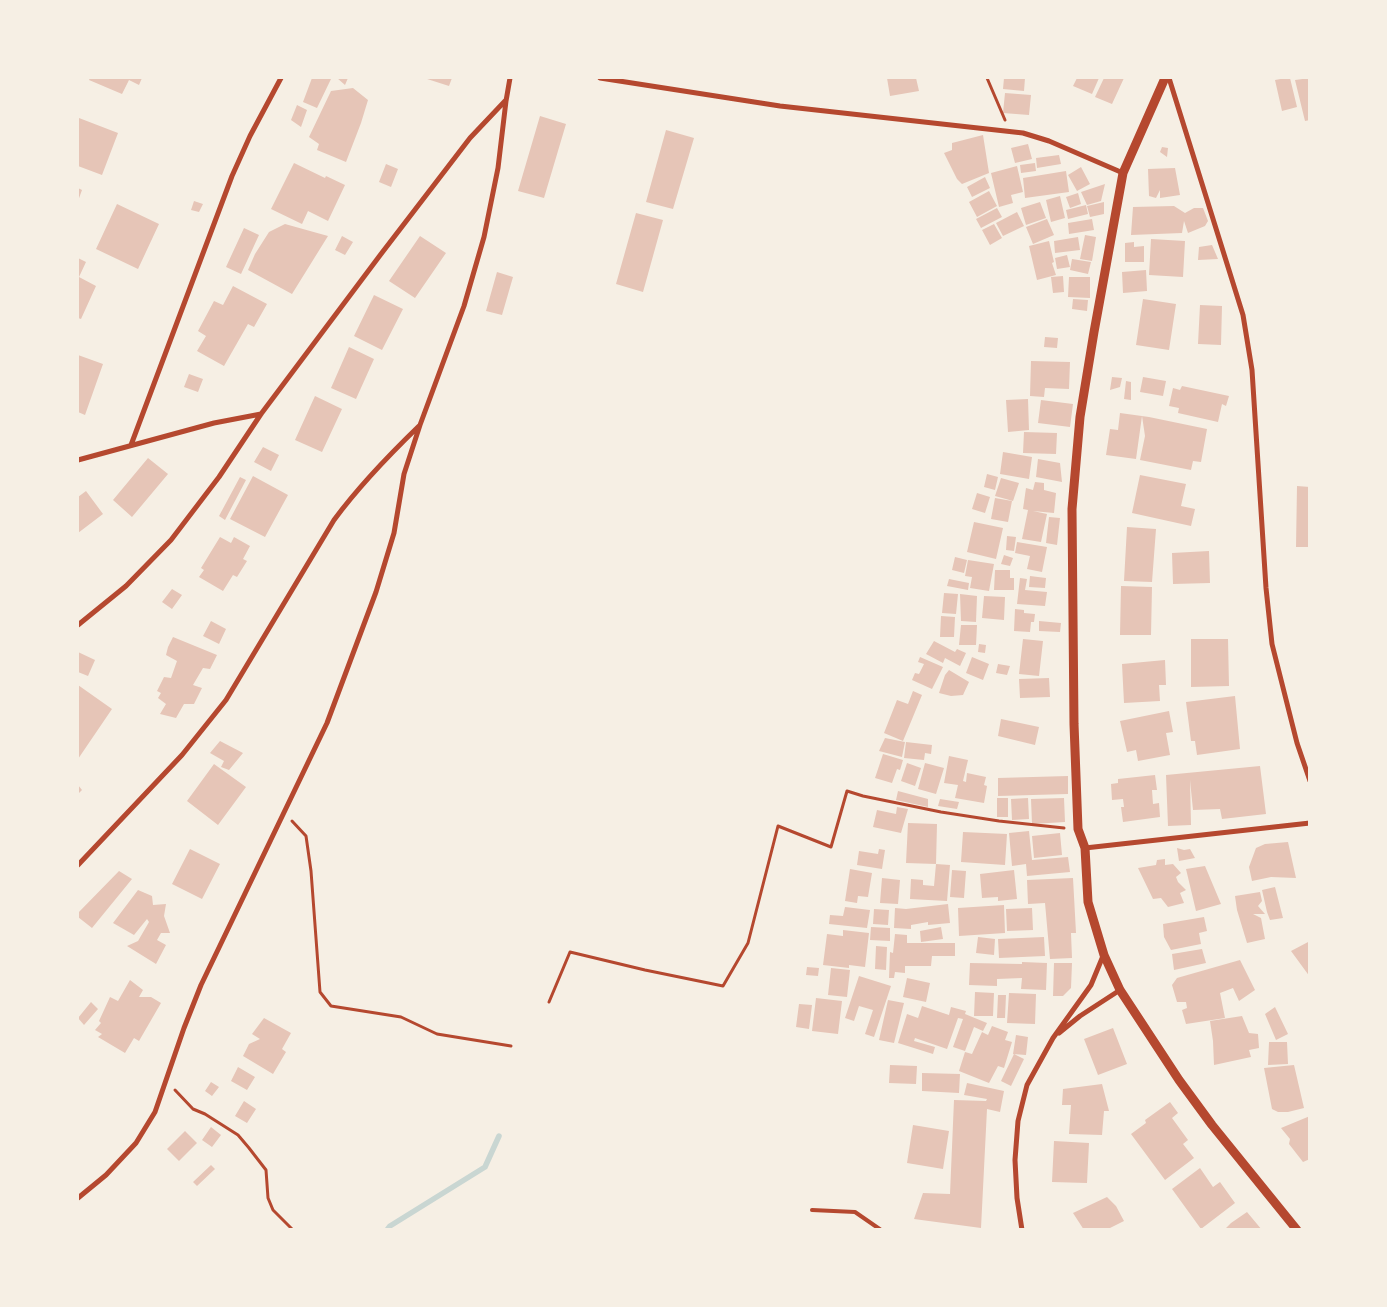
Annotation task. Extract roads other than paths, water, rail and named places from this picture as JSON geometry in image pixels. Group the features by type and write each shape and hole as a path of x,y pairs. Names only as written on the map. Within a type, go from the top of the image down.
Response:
{"street":[{"path":"131,445 232,176 250,136 281,78"},
{"path":"78,1198 106,1175 136,1143 155,1112 201,985 327,723 376,592 394,533 404,474 464,306 484,237 498,168 510,78"},
{"path":"600,78 780,106 1023,133 1049,141 1122,174"},
{"path":"1167,78 1122,174 1080,417 1072,510 1074,724 1078,829 1085,848 1088,902 1104,955 1120,990 1179,1080 1212,1125 1297,1230"},
{"path":"1167,78 1243,315 1252,370 1266,588 1272,644 1297,743 1310,781"},
{"path":"78,625 126,586 171,540 219,477 261,414 465,145 506,101"},
{"path":"78,460 214,423 261,414"},
{"path":"78,865 182,755 226,700 334,520 379,464 420,426"},
{"path":"1085,848 1310,823"},
{"path":"1022,1230 1017,1198 1015,1160 1018,1121 1027,1085 1053,1038 1091,985 1104,955"},
{"path":"1053,1038 1080,1016 1120,990"}],"lane":[{"path":"812,1210 855,1212 881,1230"}],"waterway":[{"path":"387,1230 390,1226 485,1167 499,1136"}]}
